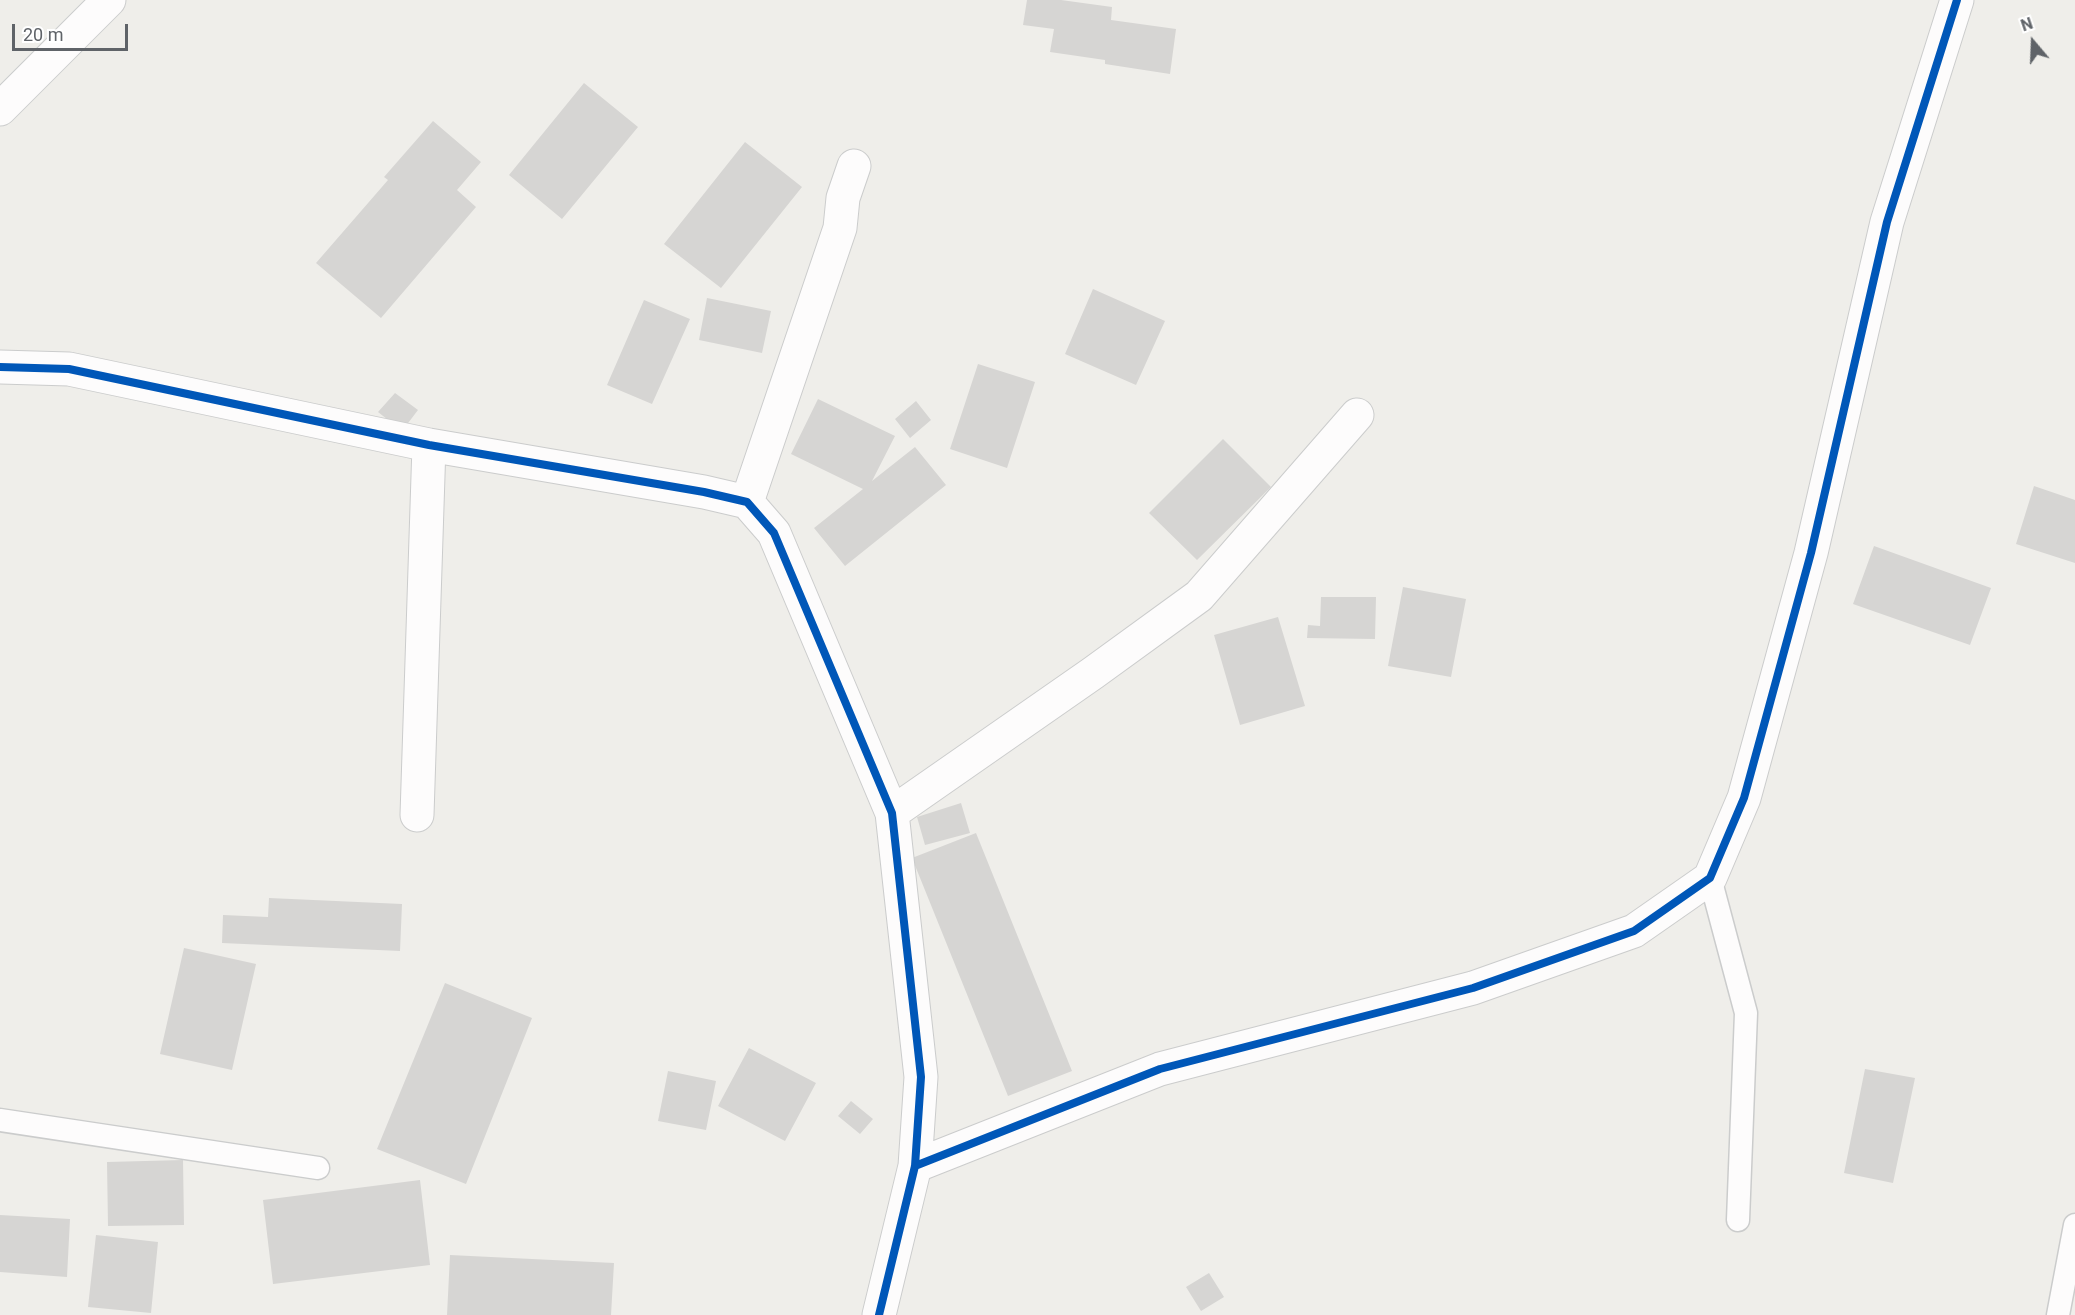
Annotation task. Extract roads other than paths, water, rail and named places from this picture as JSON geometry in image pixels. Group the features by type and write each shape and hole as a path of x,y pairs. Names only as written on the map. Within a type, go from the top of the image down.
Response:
{"street":[{"path":"0,109 109,0"},
{"path":"915,1166 1160,1069 1473,988 1634,931 1710,878 1744,798 1811,553 1887,222 1957,0"},
{"path":"747,502 840,228 843,198 854,166"},
{"path":"0,367 69,369 429,445 704,492 747,502 774,534 892,813 921,1077 915,1166 879,1315"},
{"path":"892,813 1199,596 1357,415"},
{"path":"417,815 429,445"}],"lane":[{"path":"1710,878 1746,1013 1738,1220"},
{"path":"0,1120 318,1168"},
{"path":"2058,1315 2075,1226"}]}
